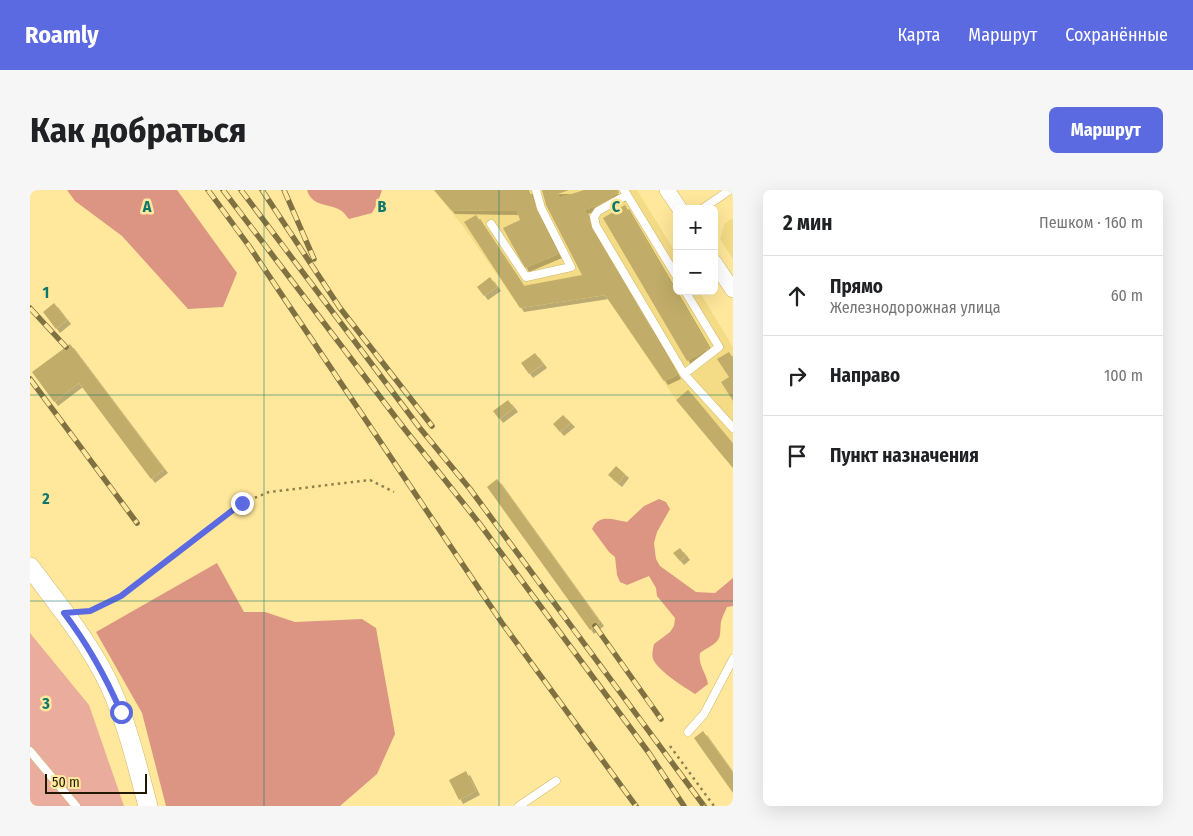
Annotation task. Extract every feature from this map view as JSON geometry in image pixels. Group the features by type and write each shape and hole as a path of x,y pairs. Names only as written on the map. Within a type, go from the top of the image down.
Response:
{"street":[{"path":"667,190 677,205"},
{"path":"718,268 733,290"},
{"path":"30,566 82,638 105,676 117,703 148,806"}],"lane":[{"path":"491,224 526,277 571,267 541,208 536,190"},
{"path":"708,205 730,190"},
{"path":"673,270 626,192 598,211 594,218 596,226 684,374 733,428"},
{"path":"684,374 719,347 687,295"},
{"path":"688,732 704,714 733,659"},
{"path":"30,751 76,806"},
{"path":"519,806 556,781"}],"path":[{"path":"64,613 90,611 121,596 242,503 269,492 370,480 394,492"},
{"path":"670,746 714,806"}],"shaded area":[{"path":"67,190 177,190 237,273 223,307 188,309 122,236 75,201"},
{"path":"307,190 382,190 372,213 349,219 341,211 316,202"},
{"path":"433,190 637,190 673,248 673,295 701,295 733,347 733,468 676,400 605,295 520,308 463,226"},
{"path":"733,218 733,259 720,239 725,223"},
{"path":"659,499 666,502 670,509 657,532 654,543 656,559 660,566 696,592 715,593 733,578 733,606 727,607 721,622 719,638 713,645 700,653 700,662 708,684 695,694 667,674 653,659 654,644 670,632 674,626 675,618 657,596 656,588 649,576 627,585 620,582 617,575 615,557 592,529 602,519 627,522 644,506"},
{"path":"217,563 244,612 265,612 295,622 362,619 376,628 395,734 377,774 340,806 166,806 142,713 96,632"},
{"path":"30,633 89,705 124,806 30,806"}],"building":[{"path":"434,190 529,190 537,212 558,254 525,268 503,228 520,220 517,211 451,210"},
{"path":"542,190 569,190 558,194 559,198 584,190 618,190 619,193 611,196 612,200 584,210 677,375 664,381 605,295 520,308 464,222 476,215 523,286 582,275 546,205"},
{"path":"625,205 673,287 673,295 678,295 709,348 687,361 603,218"},
{"path":"490,277 497,287 484,296 477,287"},
{"path":"54,303 67,320 56,329 43,312"},
{"path":"70,344 164,469 151,479 79,383 54,402 32,372"},
{"path":"729,352 733,358 733,401 721,382 729,377 717,359"},
{"path":"535,353 543,364 529,374 521,363"},
{"path":"688,390 733,444 733,468 676,400"},
{"path":"508,400 514,408 499,419 493,411"},
{"path":"563,415 571,423 560,432 553,424"},
{"path":"616,466 625,474 618,483 608,475"},
{"path":"497,479 600,622 590,630 487,487"},
{"path":"680,548 686,556 680,561 673,553"},
{"path":"703,731 733,773 733,793 694,738"},
{"path":"466,771 476,791 459,800 449,780"}],"railway":[{"path":"208,190 249,246 502,623 636,806"},
{"path":"223,190 403,427 479,523 649,753 684,806"},
{"path":"241,190 419,427 470,489 704,806"},
{"path":"262,190 340,308 432,426"},
{"path":"284,190 314,259"},
{"path":"30,308 66,347"},
{"path":"30,379 137,523"},
{"path":"595,626 661,719"}],"route":[{"path":"121,712 105,676 64,613 90,611 121,596 242,503"}]}
